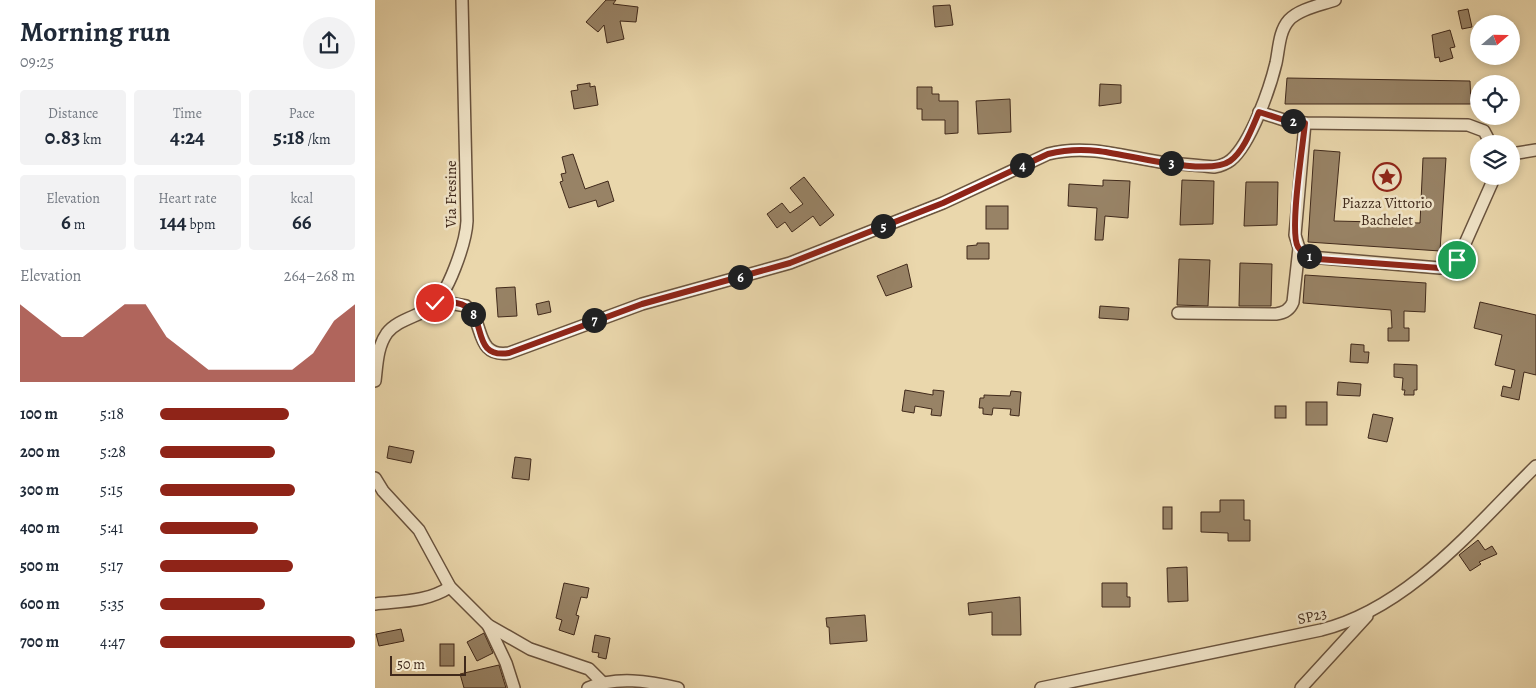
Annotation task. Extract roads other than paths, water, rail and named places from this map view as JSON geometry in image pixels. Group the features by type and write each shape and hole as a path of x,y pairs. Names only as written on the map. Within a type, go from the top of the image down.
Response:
{"street":[{"name":"Via Fresine","path":"438,301 462,250 467,231 462,0"},
{"path":"375,382 380,348 388,331 397,324 427,310 438,301 466,306 474,316 487,348 501,354 509,353 642,304 790,263 943,203 1048,154 1063,151 1091,150 1160,162 1218,166 1230,161 1240,150 1259,112 1272,79 1282,34 1287,22 1296,14 1335,0"},
{"path":"1259,112 1284,120 1305,123 1468,125 1484,131 1486,135"},
{"path":"1305,123 1295,223 1296,240 1299,248 1306,255 1318,259 1440,268 1452,266 1459,257 1491,185"},
{"path":"1520,153 1536,150"},
{"path":"1178,313 1276,314 1285,312 1293,302 1299,248"},
{"name":"SP23","path":"1041,688 1321,630 1346,623 1395,596 1427,572 1536,466"},
{"path":"375,478 383,491 419,530 450,587 488,625 530,650 589,668 603,682"},
{"path":"375,604 425,599 435,596 450,587"},
{"path":"1301,688 1371,610"},
{"path":"488,625 506,663 514,688"},
{"path":"588,688 603,682 635,681 678,688"}],"place":[{"name":"Piazza Vittorio Bachelet","path":"1387,177"}]}
